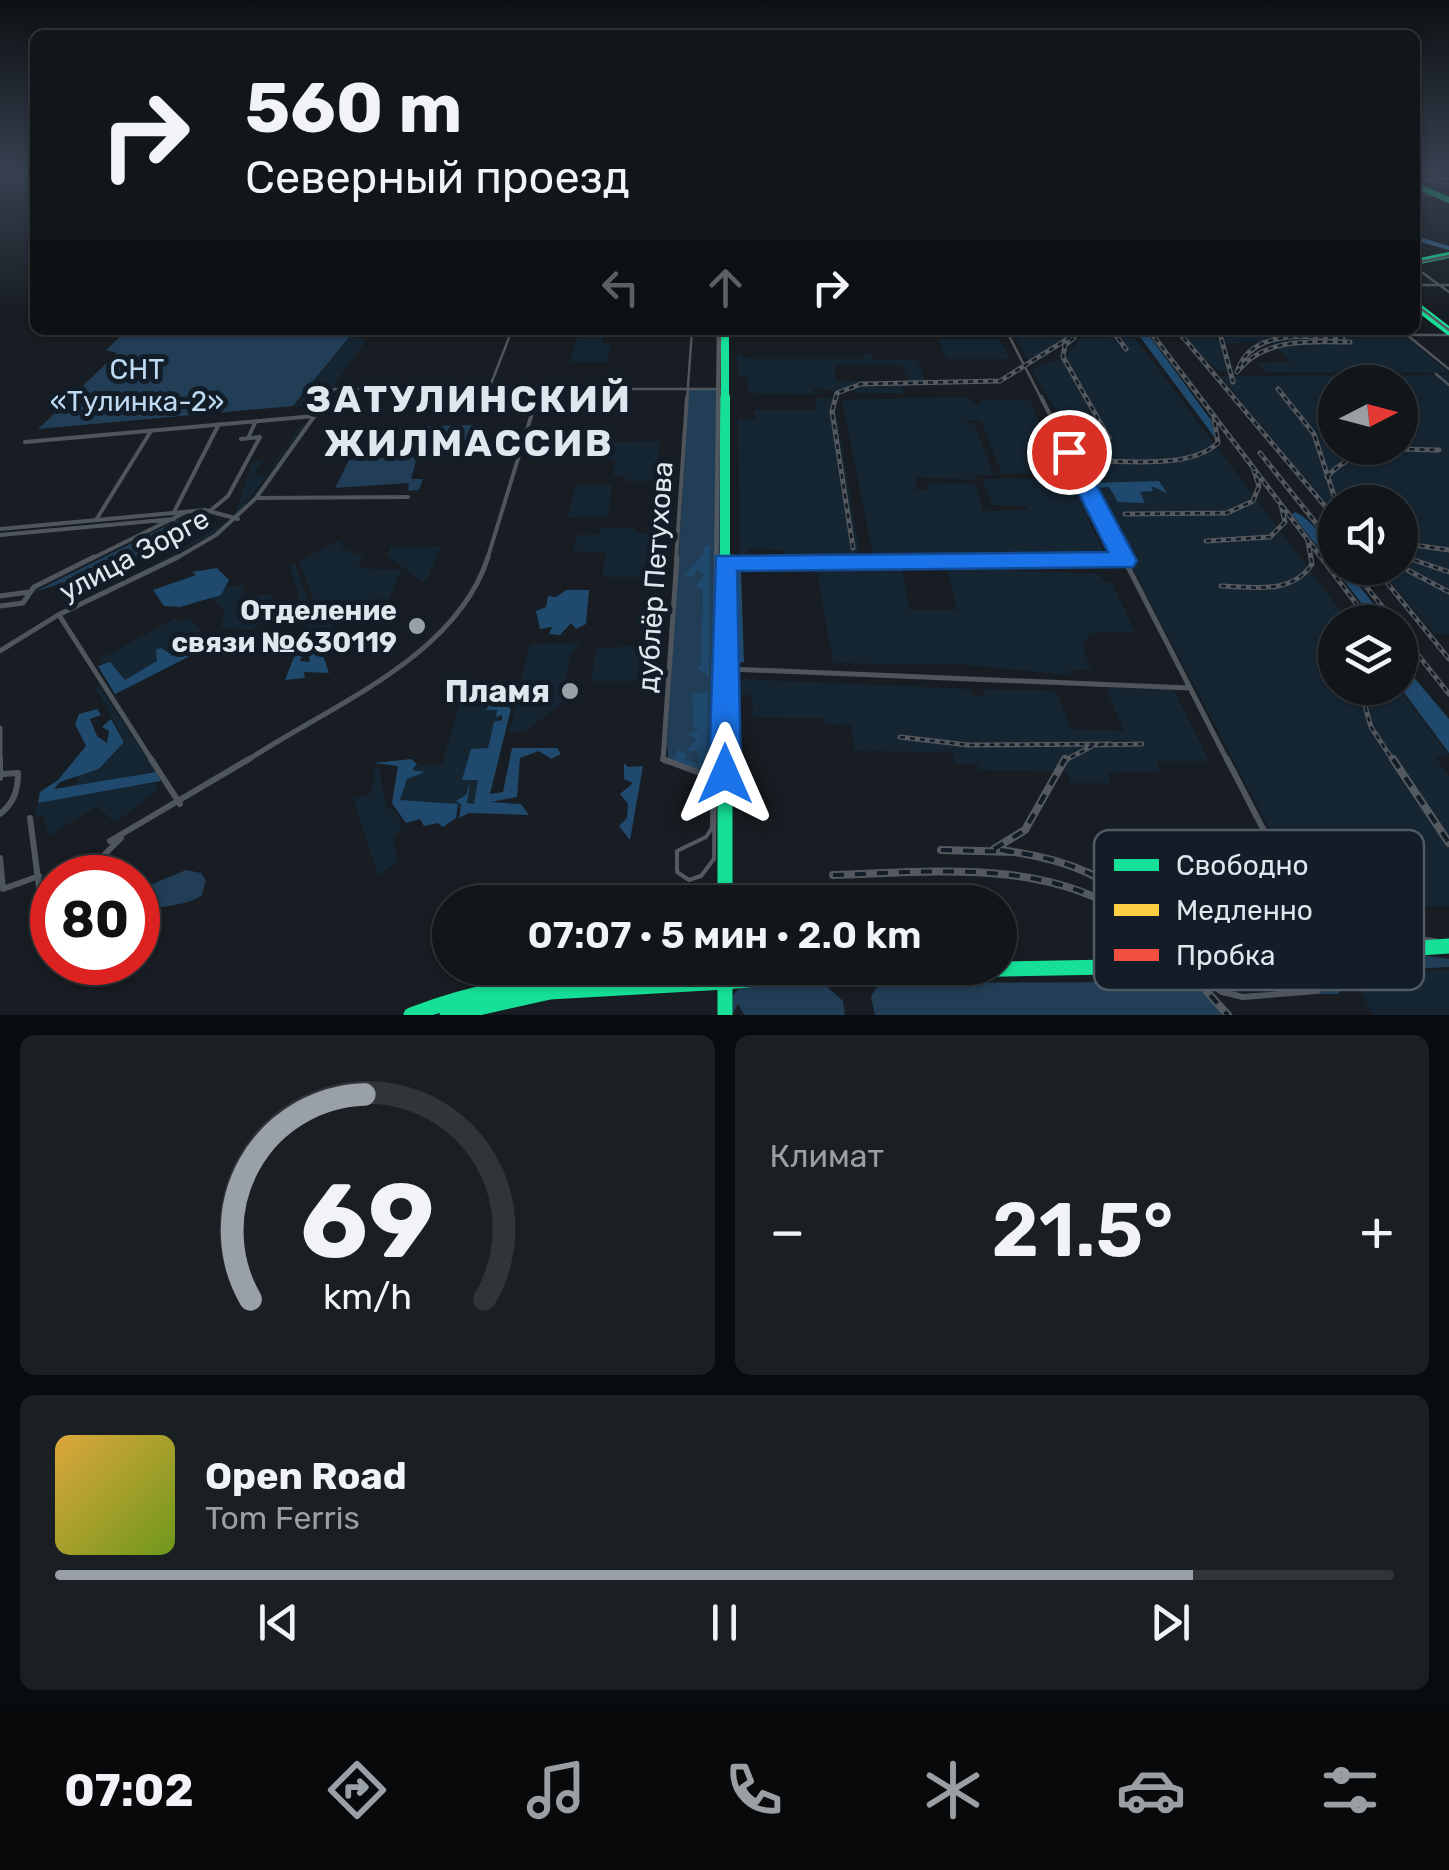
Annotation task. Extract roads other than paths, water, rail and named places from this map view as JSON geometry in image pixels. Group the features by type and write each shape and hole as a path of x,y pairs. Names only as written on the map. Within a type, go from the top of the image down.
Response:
{"main road":[{"path":"1420,265 1448,256"},
{"path":"1420,308 1449,332"},
{"path":"1421,314 1449,332"},
{"path":"724,885 725,335"},
{"path":"1017,969 1094,967"},
{"path":"411,1015 510,985"},
{"path":"447,1015 496,999 562,988 644,985"},
{"path":"724,1015 725,985"}],"street":[{"path":"1420,269 1449,292"},
{"path":"1420,285 1449,285"},
{"path":"1420,334 1449,332"},
{"path":"510,335 488,389 724,389"},
{"name":"дублёр Петухова","path":"692,335 663,760 706,778 725,780"},
{"path":"1009,335 1263,830"},
{"path":"1407,335 1449,370"},
{"path":"1436,374 1449,385"},
{"name":"улица Зорге","path":"180,804 59,615 205,541 238,519 334,389 488,389"},
{"path":"110,842 180,804 304,722 354,697 441,633 474,593 540,389"},
{"path":"25,442 314,416"},
{"path":"211,510 228,496 260,437 244,438 256,421"},
{"path":"174,516 219,424"},
{"path":"96,520 151,430"},
{"path":"256,498 408,497"},
{"path":"0,596 30,592 186,511 211,510 238,519"},
{"path":"0,532 96,520 174,516"},
{"path":"0,532 174,516"},
{"path":"725,562 1124,561"},
{"path":"0,606 22,603 30,592"},
{"path":"0,651 14,647 22,636 59,615"},
{"path":"725,669 1189,688"},
{"path":"0,728 1,776 18,773 19,780 13,804 0,814"},
{"path":"30,818 36,855"},
{"path":"105,855 125,835"},
{"path":"0,858 3,889 30,879"},
{"path":"1424,938 1448,946"},
{"path":"1219,990 1243,997 1308,990"}],"waterway":[{"path":"1420,239 1449,248"}],"tram line":[{"path":"1420,262 1449,256"},
{"path":"1420,308 1449,330"},
{"path":"713,762 718,335"},
{"path":"715,762 720,335"},
{"path":"713,759 712,828 706,837 677,851 677,872 689,880 701,876 714,859 715,759"}],"railway":[{"path":"853,548 832,411 837,393 861,384 1000,381 1074,335"},
{"path":"1116,335 1126,349"},
{"path":"1153,335 1357,605"},
{"path":"1181,335 1318,498"},
{"path":"1220,335 1233,382"},
{"path":"1343,338 1297,337 1267,342 1254,348 1237,372 1274,347 1304,342 1350,342"},
{"path":"1074,338 1065,345 1063,357 1109,438"},
{"path":"1278,389 1314,434 1328,476"},
{"path":"1088,461 1156,462 1190,457 1218,443 1214,419"},
{"path":"1328,476 1338,466 1365,454 1394,449 1439,450"},
{"path":"1260,453 1318,526"},
{"path":"1125,514 1227,513 1253,501 1259,486 1254,471"},
{"path":"1328,476 1330,485"},
{"path":"1206,541 1270,537 1285,522 1281,505"},
{"path":"1221,586 1259,588 1294,581 1312,564 1308,541"},
{"path":"1418,546 1449,550"},
{"path":"1418,561 1449,572"},
{"path":"1418,576 1449,592"},
{"path":"1365,585 1381,605"},
{"path":"1389,585 1449,659"},
{"path":"1418,655 1449,694"},
{"path":"1365,705 1371,727 1394,762"},
{"path":"900,737 968,745 1110,744"},
{"path":"1064,761 1094,745 1142,744"},
{"path":"1393,759 1449,843"},
{"path":"994,849 1025,830 1064,761"},
{"path":"941,850 1011,852"},
{"path":"1000,850 1011,852"},
{"path":"1011,852 1046,858 1094,876"},
{"path":"833,875 987,873 1062,885 1094,897"},
{"path":"1205,990 1228,1015"}],"place":[{"name":"Отделение связи №630119","path":"417,626"},
{"name":"Пламя","path":"570,691"}],"district":[{"name":"ЗАТУЛИНСКИЙ ЖИЛМАССИВ","path":"469,421"}],"park label":[{"name":"СНТ «Тулинка-2»","path":"137,385"}]}
